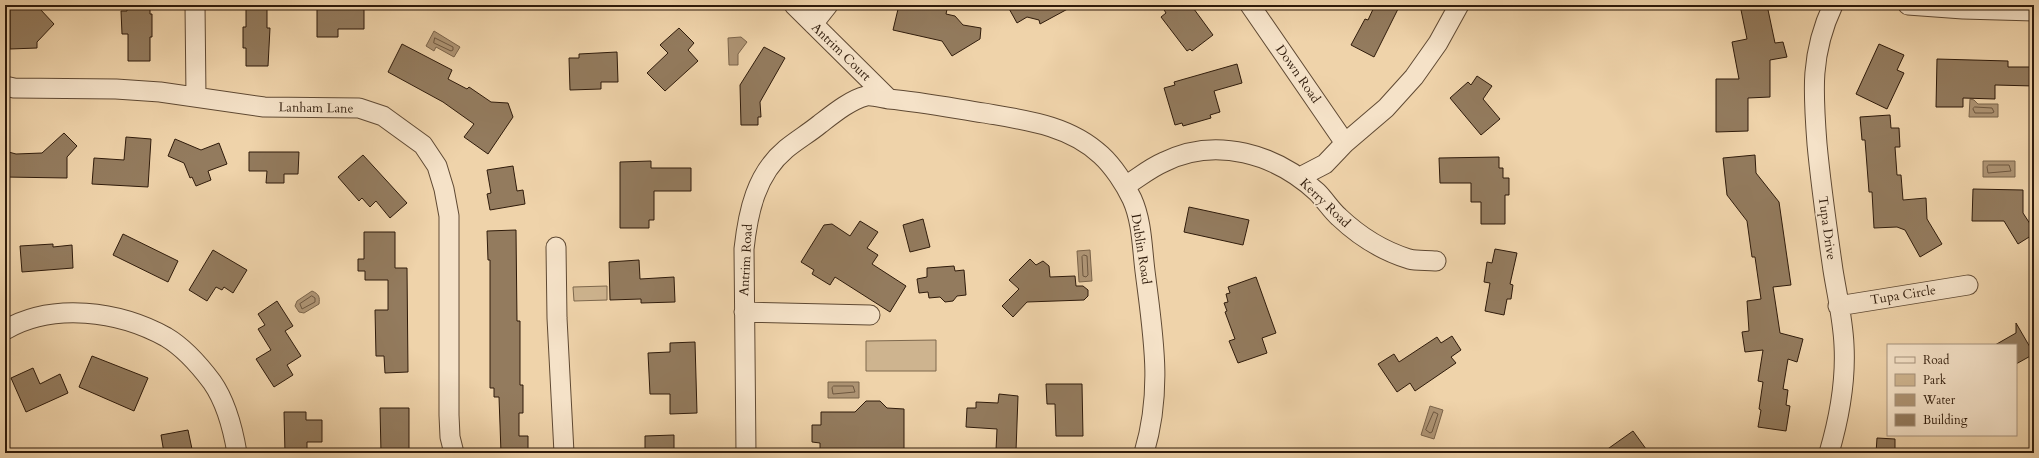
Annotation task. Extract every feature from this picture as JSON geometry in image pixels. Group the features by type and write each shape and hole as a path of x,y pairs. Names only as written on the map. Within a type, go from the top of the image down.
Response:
{"street":[{"path":"195,5 196,97"},
{"name":"Antrim Court","path":"794,5 889,99"},
{"path":"813,24 828,5"},
{"name":"Down Road","path":"1250,5 1345,143"},
{"path":"1300,177 1325,164 1345,143 1386,108 1414,77 1438,43 1458,5"},
{"name":"Tupa Drive","path":"1829,453 1836,431 1844,369 1843,325 1838,306 1823,203 1813,85 1816,57 1822,29 1833,5"},
{"path":"1908,5 1963,10 2034,11"},
{"name":"Lanham Lane","path":"5,86 14,88 116,89 196,97 264,107 359,108 383,116 423,144 437,166 449,216 449,415 450,437 454,453"},
{"name":"Antrim Road","path":"746,453 744,249 747,222 754,196 766,171 785,150 849,105 867,96 889,99"},
{"name":"Dublin Road","path":"889,99 1031,121 1058,129 1082,141 1102,156 1125,186 1133,200 1140,227 1155,353 1156,390 1150,434 1144,453"},
{"name":"Kerry Road","path":"1125,186 1164,162 1191,153 1219,150 1246,153 1273,162 1300,177 1318,193 1338,216 1359,235 1409,259 1436,261"},
{"path":"556,247 557,318 564,453"},
{"name":"Tupa Circle","path":"1838,306 1968,285"},
{"path":"5,330 13,325 47,316 78,312 109,316 140,325 167,337 191,358 212,382 226,410 237,453"},
{"path":"744,312 870,315"}],"green space":[{"path":"607,286 607,300 574,301 573,287"},
{"path":"936,340 936,371 866,371 866,341"}],"water":[{"path":"434,31 460,47 454,57 436,47 434,51 426,46"},
{"path":"741,37 747,42 738,54 738,65 729,65 728,38"},
{"path":"1970,99 1974,100 1978,104 1998,104 1998,117 1969,117"},
{"path":"1983,161 2015,161 2015,177 1983,177"},
{"path":"1090,250 1092,281 1079,282 1077,251"},
{"path":"312,291 318,296 319,304 304,313 299,312 295,306 297,301"},
{"path":"828,382 859,382 859,398 828,398"},
{"path":"1430,406 1443,410 1434,439 1421,435"}],"building":[{"path":"10,5 40,5 40,9 54,24 37,42 37,48 10,49"},
{"path":"127,5 150,5 150,14 152,14 152,37 150,37 150,61 128,61 128,34 122,34 121,11 127,11"},
{"path":"246,5 267,5 267,28 270,28 268,66 246,66 246,48 243,48 243,27 246,27"},
{"path":"317,5 364,5 364,29 338,29 338,37 317,37"},
{"path":"899,5 948,5 946,14 955,16 963,25 981,28 980,39 952,56 942,41 893,30"},
{"path":"1007,5 1075,5 1040,24 1039,20 1027,17 1017,23"},
{"path":"1161,5 1191,5 1213,35 1192,51 1190,49 1187,51 1161,17 1166,13"},
{"path":"1375,5 1400,5 1374,57 1351,45 1365,19 1368,20"},
{"path":"1740,5 1767,5 1775,43 1783,42 1787,57 1770,60 1770,97 1748,98 1748,131 1716,132 1716,79 1739,79 1732,42 1747,39"},
{"path":"679,28 694,43 688,50 698,61 665,91 647,73 668,53 660,45"},
{"path":"402,44 452,70 448,79 467,89 469,87 491,102 508,103 513,117 488,154 464,137 474,124 443,102 388,72"},
{"path":"1879,44 1904,55 1897,70 1904,73 1887,109 1856,94"},
{"path":"764,47 785,58 760,102 761,117 758,117 758,125 741,125 740,85"},
{"path":"617,52 618,82 601,82 601,89 570,90 569,58 579,58 579,54"},
{"path":"1937,59 2008,61 2008,67 2034,67 2034,86 1995,85 1995,99 1963,98 1963,107 1936,107"},
{"path":"1237,64 1242,83 1214,91 1220,112 1210,115 1211,118 1183,126 1182,123 1175,125 1164,88 1175,85 1174,82"},
{"path":"1477,76 1492,86 1483,99 1500,119 1481,135 1450,98 1468,82 1471,85"},
{"path":"1890,115 1891,128 1899,128 1900,147 1895,147 1897,175 1901,175 1903,200 1926,198 1927,219 1942,244 1920,257 1905,230 1897,227 1874,228 1872,192 1869,192 1865,140 1862,140 1860,117"},
{"path":"64,133 77,146 67,157 67,178 5,177 5,151 16,154 42,153"},
{"path":"126,137 151,139 148,187 92,184 94,158 124,160"},
{"path":"175,139 201,150 219,143 227,164 208,171 211,180 196,186 192,177 190,178 184,163 168,156"},
{"path":"249,152 299,152 298,174 284,174 284,183 266,183 267,171 249,171"},
{"path":"363,155 407,203 390,218 376,201 370,207 362,198 359,201 338,177"},
{"path":"1755,155 1756,173 1779,202 1791,285 1773,287 1780,333 1803,339 1797,362 1788,359 1783,389 1788,390 1786,405 1790,406 1786,431 1758,427 1763,382 1758,381 1763,350 1745,352 1742,332 1749,331 1747,301 1761,299 1755,257 1752,257 1747,221 1727,195 1723,158"},
{"path":"1499,157 1499,168 1503,168 1503,178 1509,178 1509,195 1505,195 1505,224 1481,224 1481,202 1471,202 1471,183 1440,183 1439,158"},
{"path":"651,161 651,168 691,168 691,191 654,191 654,220 649,220 649,228 620,228 620,162"},
{"path":"513,166 517,191 523,190 525,204 490,210 487,194 491,193 487,170"},
{"path":"1973,189 2023,190 2023,213 2034,230 2034,234 2018,244 2004,221 1972,221"},
{"path":"1189,207 1249,220 1243,245 1184,232"},
{"path":"923,219 930,247 910,252 903,225"},
{"path":"860,221 878,232 867,248 878,255 872,264 906,286 890,312 835,277 830,285 812,274 814,270 801,262 824,225 832,224 850,236"},
{"path":"516,230 517,321 520,321 520,385 523,385 523,413 519,413 519,436 528,436 528,453 501,453 499,397 494,397 494,388 490,388 490,260 488,260 487,231"},
{"path":"364,232 395,232 395,268 407,268 408,372 385,373 384,356 376,356 375,310 388,310 388,280 365,280 365,271 358,271 358,259 364,259"},
{"path":"123,234 178,261 168,282 113,255"},
{"path":"53,244 53,247 72,245 73,268 22,272 20,246"},
{"path":"1495,249 1517,253 1510,284 1513,285 1511,299 1507,299 1504,315 1485,311 1490,283 1484,282 1487,262 1492,263"},
{"path":"213,250 247,270 233,293 224,287 222,290 216,287 207,301 189,290"},
{"path":"1030,259 1036,265 1043,261 1049,266 1050,277 1075,276 1076,286 1083,286 1088,290 1088,296 1084,300 1027,302 1013,317 1002,306 1019,289 1009,280"},
{"path":"639,260 640,279 674,277 675,302 641,303 641,299 610,300 609,262"},
{"path":"954,266 955,271 964,270 966,295 957,296 953,301 945,302 940,297 929,298 928,292 919,293 917,279 927,277 927,268"},
{"path":"1256,277 1276,333 1262,338 1267,353 1238,363 1229,341 1235,339 1225,312 1227,311 1224,303 1228,302 1226,294 1230,293 1228,287"},
{"path":"277,301 293,326 285,331 301,356 287,365 293,375 274,387 256,359 271,350 258,329 265,325 258,314"},
{"path":"2016,323 2034,354 2017,363 2017,344 1997,344 2016,333"},
{"path":"1452,336 1461,350 1451,357 1456,363 1415,391 1410,383 1397,392 1378,364 1394,354 1399,362 1437,337 1441,343"},
{"path":"695,342 697,413 670,414 670,394 650,394 648,353 670,352 670,343"},
{"path":"92,356 148,378 134,411 79,387"},
{"path":"33,368 40,384 60,374 68,393 26,412 11,378"},
{"path":"1046,384 1082,384 1083,436 1056,436 1055,404 1047,404"},
{"path":"999,394 1018,396 1016,451 996,450 997,429 966,427 967,408 976,408 976,402 998,403"},
{"path":"866,401 880,401 887,408 904,409 904,450 820,450 820,443 812,442 812,425 821,425 821,412 855,412"},
{"path":"380,408 409,408 409,453 381,453"},
{"path":"284,412 306,412 306,420 322,420 322,442 307,442 307,453 285,453"},
{"path":"188,430 192,449 189,450 190,453 164,453 161,435"},
{"path":"1633,431 1649,453 1602,453"},
{"path":"674,435 674,453 645,453 645,436"},
{"path":"1877,438 1895,439 1895,453 1876,453"}]}
